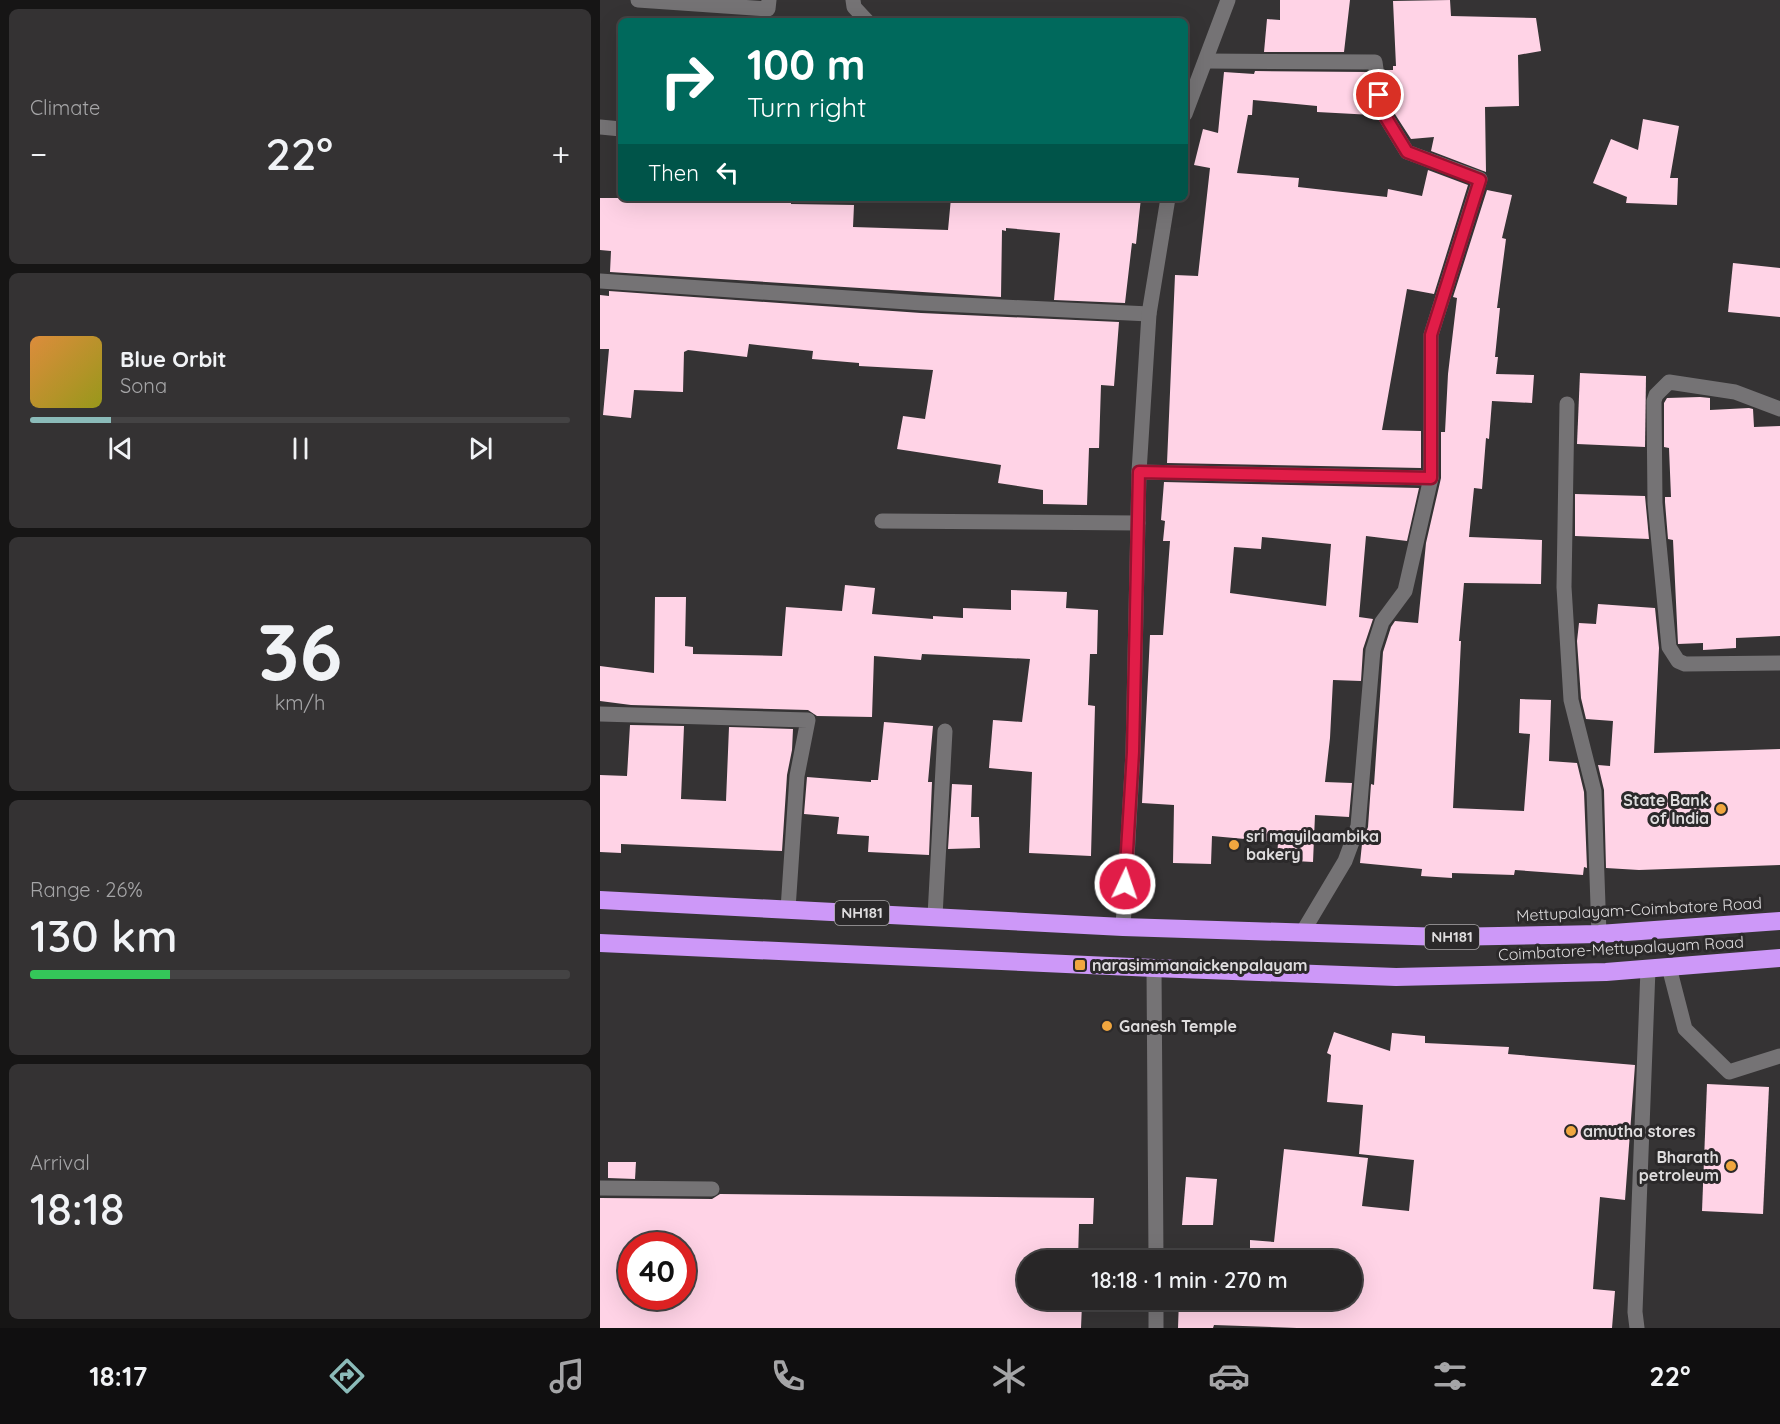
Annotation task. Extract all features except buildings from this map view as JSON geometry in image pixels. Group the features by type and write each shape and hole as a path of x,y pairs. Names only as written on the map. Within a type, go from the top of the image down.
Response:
{"highway":[{"name":"Mettupalayam-Coimbatore Road","path":"600,900 1123,927 1444,937 1599,934 1780,921"},
{"name":"Coimbatore-Mettupalayam Road","path":"600,943 1396,977 1648,969 1780,958"}],"street":[{"path":"638,0 768,9 769,0"},
{"path":"853,0 854,7 864,18"},
{"path":"1188,102 1228,0"},
{"path":"1206,61 1375,62 1382,111 1407,152 1480,180 1431,335 1431,478 1405,591 1382,622 1373,650 1359,826 1345,861 1302,933"},
{"path":"600,127 618,129"},
{"path":"1123,927 1133,752 1139,472 1149,314 1168,201"},
{"path":"600,280 922,303 1149,314"},
{"path":"1780,409 1735,392 1669,382 1656,395 1654,401 1655,504 1669,647 1678,661 1685,664 1780,663"},
{"path":"1567,404 1564,587 1571,700 1594,791 1599,934"},
{"path":"1139,472 1431,478"},
{"path":"882,521 1138,523"},
{"path":"600,714 808,720 797,776 788,909"},
{"path":"935,916 945,731"},
{"path":"1670,967 1685,1029 1729,1072 1780,1056"},
{"path":"1154,968 1156,1250"},
{"path":"1637,1328 1635,1312 1648,969"},
{"path":"600,1188 712,1189"},
{"path":"1156,1310 1156,1328"}],"place":[{"name":"State Bank of India","path":"1721,809"},
{"name":"sri mayilaambika bakery","path":"1234,845"},
{"name":"narasimmanaickenpalayam","path":"1080,965"},
{"name":"Ganesh Temple","path":"1107,1026"},
{"name":"amutha stores","path":"1571,1131"},
{"name":"Bharath petroleum","path":"1731,1166"}],"route":[{"path":"1125,884 1133,752 1139,472 1431,478 1431,335 1480,180 1407,152 1382,111 1379,95"}]}
